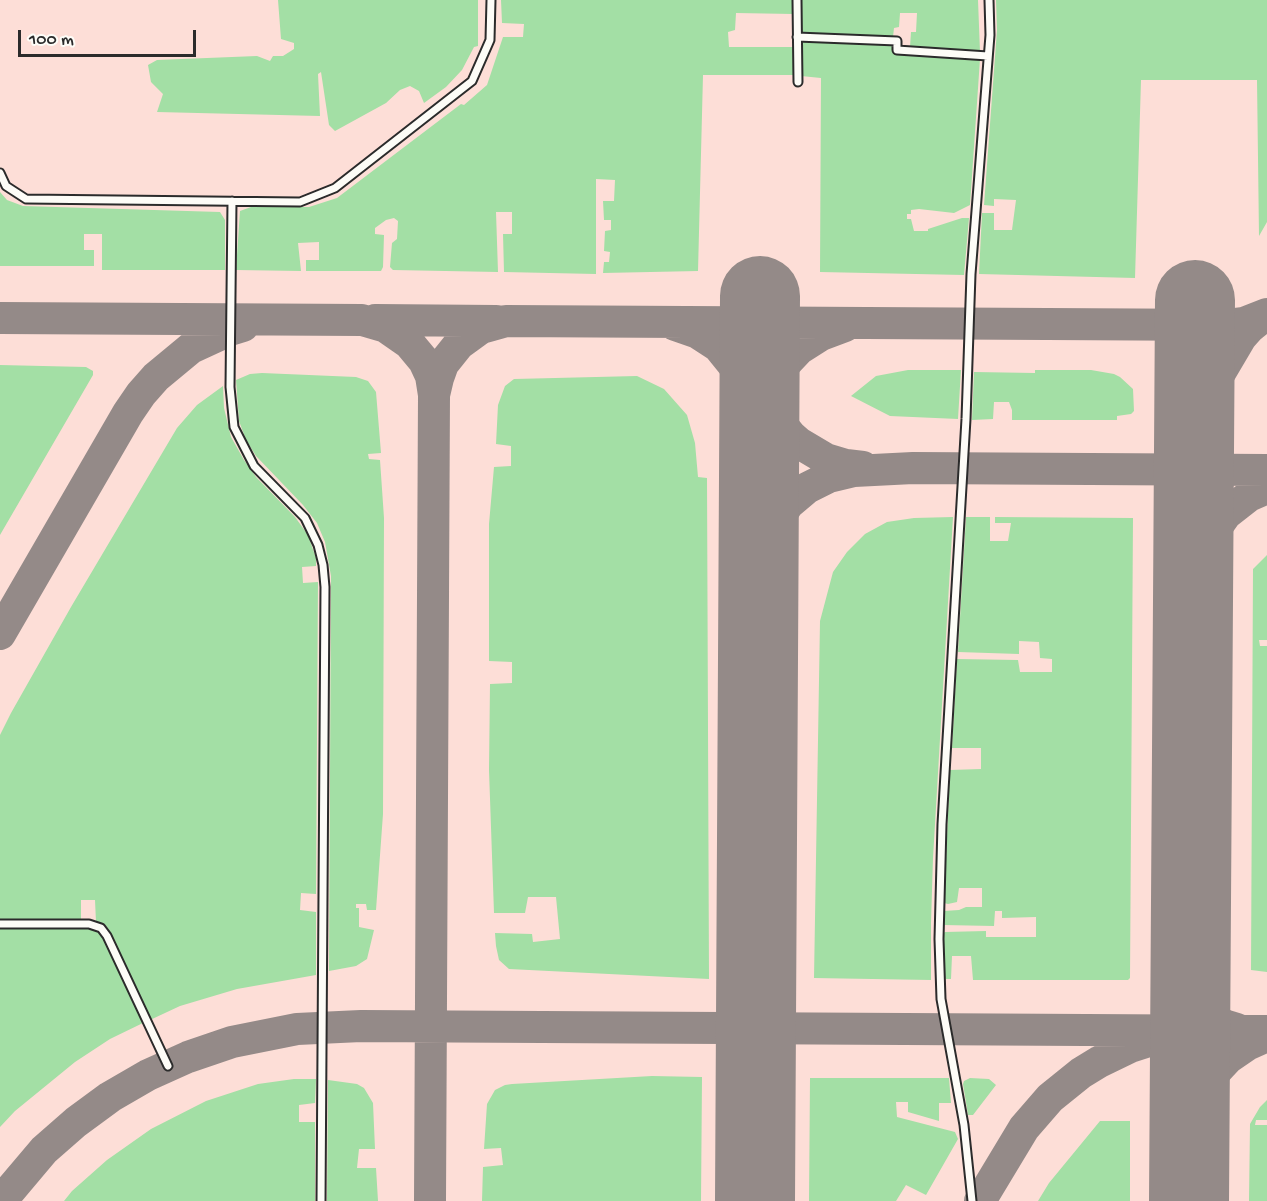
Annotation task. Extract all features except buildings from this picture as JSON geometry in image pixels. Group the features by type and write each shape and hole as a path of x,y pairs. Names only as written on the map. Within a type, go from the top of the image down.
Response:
{"lane":[{"path":"0,173 6,186 26,199 300,202 335,188 472,81 490,40 491,0"},
{"path":"797,0 798,82"},
{"path":"972,1201 964,1125 941,999 939,939 942,824 966,419 971,274 988,56 988,0"},
{"path":"797,37 897,41 897,50 988,56"},
{"path":"232,201 230,387 234,427 254,466 305,518 318,545 325,587 321,1201"},
{"path":"0,924 89,924 101,928 168,1066"}],"shaded area":[{"path":"0,0 1267,0 1267,1201 0,1201"}],"green space":[{"path":"278,0 478,0 478,46 474,47 462,70 446,87 424,103 419,91 410,86 400,90 386,103 335,131 329,125 321,72 318,74 320,116 157,112 163,94 151,82 148,65 157,60 257,56 270,61 273,56 283,56 294,49 294,43 281,39"},
{"path":"501,0 793,0 793,14 736,13 735,30 728,32 729,47 795,47 794,75 703,75 698,271 603,273 604,262 609,262 610,252 604,251 605,231 611,230 611,220 604,220 603,201 614,201 615,180 596,179 596,274 504,272 503,234 512,234 512,212 496,212 498,272 393,270 390,267 392,243 397,239 398,221 394,218 386,220 375,228 375,234 384,235 381,271 306,271 306,260 319,260 319,242 298,243 301,271 236,270 240,211 251,207 309,207 337,198 461,104 464,105 487,85 503,37 523,37 524,24 502,23"},
{"path":"800,0 978,0 980,52 910,47 911,32 916,32 917,13 900,13 899,27 894,28 893,37 800,34"},
{"path":"996,0 1267,0 1267,222 1259,236 1257,80 1141,80 1135,278 979,274 982,213 994,213 994,230 1012,230 1016,200 994,199 994,206 984,205 997,30"},
{"path":"803,40 889,43 894,53 980,59 970,205 954,213 919,209 911,210 911,214 907,214 907,219 911,219 914,231 928,231 928,229 962,218 969,218 964,275 820,272 821,78 801,76 800,43"},
{"path":"0,192 7,200 23,206 220,212 225,220 225,270 102,270 102,234 84,234 84,250 94,250 94,266 0,266"},
{"path":"0,365 86,367 93,371 93,375 0,535"},
{"path":"908,370 961,370 958,419 890,416 851,396 876,376"},
{"path":"1035,370 1091,370 1114,374 1133,389 1134,411 1131,414 1117,416 1117,420 1012,420 1009,402 994,402 993,419 972,420 974,372 1035,373"},
{"path":"250,374 356,377 368,381 376,392 381,453 368,454 369,459 380,460 384,518 383,814 376,910 367,910 366,904 356,904 356,908 359,908 359,927 374,930 367,959 356,966 329,971 331,576 325,542 317,523 256,456 246,440 239,421 236,380"},
{"path":"637,376 664,389 687,415 695,443 698,477 707,478 709,979 509,969 499,960 496,946 495,933 532,934 533,942 560,939 556,897 528,897 525,913 494,913 489,770 490,684 512,683 512,662 489,661 489,524 494,467 511,466 511,446 496,444 498,405 505,386 514,379"},
{"path":"223,386 224,408 231,437 256,477 295,517 308,535 316,558 316,566 302,567 303,583 318,582 316,894 301,893 300,910 316,912 316,975 237,989 180,1006 150,1020 110,932 106,926 96,922 95,900 81,900 81,920 0,921 0,735 71,607 177,428 197,405"},
{"path":"953,517 933,858 931,980 814,978 820,621 833,572 847,552 865,534 887,522 914,518"},
{"path":"966,517 990,517 990,541 1008,541 1011,523 995,523 995,517 1133,518 1130,978 1128,980 973,980 971,956 952,956 951,979 946,979 944,976 943,934 945,932 986,931 986,937 1036,937 1036,917 1002,918 1002,911 995,911 994,926 943,925 944,911 982,907 982,888 959,888 957,902 944,903 950,770 981,769 981,748 952,748 957,659 1018,660 1020,672 1052,672 1052,659 1040,658 1039,642 1019,641 1019,654 958,652"},
{"path":"1267,555 1267,640 1259,640 1260,646 1267,646 1267,972 1251,970 1253,569"},
{"path":"0,927 86,927 99,932 145,1022 110,1039 75,1062 15,1111 0,1127"},
{"path":"652,1076 702,1077 701,1201 482,1201 483,1167 503,1165 501,1148 484,1149 487,1104 495,1090 512,1084"},
{"path":"810,1078 949,1078 951,1103 939,1103 939,1121 908,1112 908,1102 896,1102 897,1117 955,1132 958,1139 926,1195 906,1185 896,1201 809,1201"},
{"path":"970,1078 989,1079 996,1085 973,1115 968,1115 963,1084"},
{"path":"294,1079 316,1079 315,1103 299,1105 299,1122 315,1122 315,1201 64,1201 107,1160 151,1129 206,1101 258,1084"},
{"path":"328,1080 357,1084 364,1088 373,1103 375,1149 359,1149 357,1168 376,1168 378,1201 327,1201"},
{"path":"1267,1100 1267,1120 1256,1120 1255,1125 1267,1125 1267,1201 1249,1201 1250,1124"},
{"path":"1100,1121 1130,1121 1130,1201 1038,1201 1049,1183"}],"taxiway":[{"path":"430,1201 434,395 443,364 459,344 481,328 506,321 1227,325 1244,323 1267,314"},
{"path":"1196,579 1197,462 1207,408 1218,376 1241,337 1264,316"},
{"path":"0,318 362,320 386,327 409,343 424,361 431,376 434,395"},
{"path":"375,320 496,321"},
{"path":"675,325 698,333 718,346 799,443 826,459 863,467"},
{"path":"0,634 141,394 156,377 191,348 243,326"},
{"path":"759,535 763,421 768,396 783,366 799,349 821,335 845,326"},
{"path":"758,678 761,575 766,544 774,525 788,504 807,488 829,477 854,471 913,468 1267,470"},
{"path":"1192,694 1196,579 1199,559 1206,542 1226,514 1249,496 1267,488"},
{"path":"1191,868 1193,969 1196,992 1201,1005 1209,1015 1224,1025 1237,1029"},
{"path":"1,1201 44,1150 110,1097 148,1075 188,1057 232,1042 297,1029 361,1026 1267,1031"},
{"path":"1191,1201 1194,1121 1203,1091 1214,1073 1228,1058 1247,1045 1267,1036"},
{"path":"980,1201 1024,1128 1050,1098 1099,1062 1130,1047 1161,1037"}],"runway":[{"path":"755,1201 760,296"},
{"path":"1189,1201 1195,300"}]}
